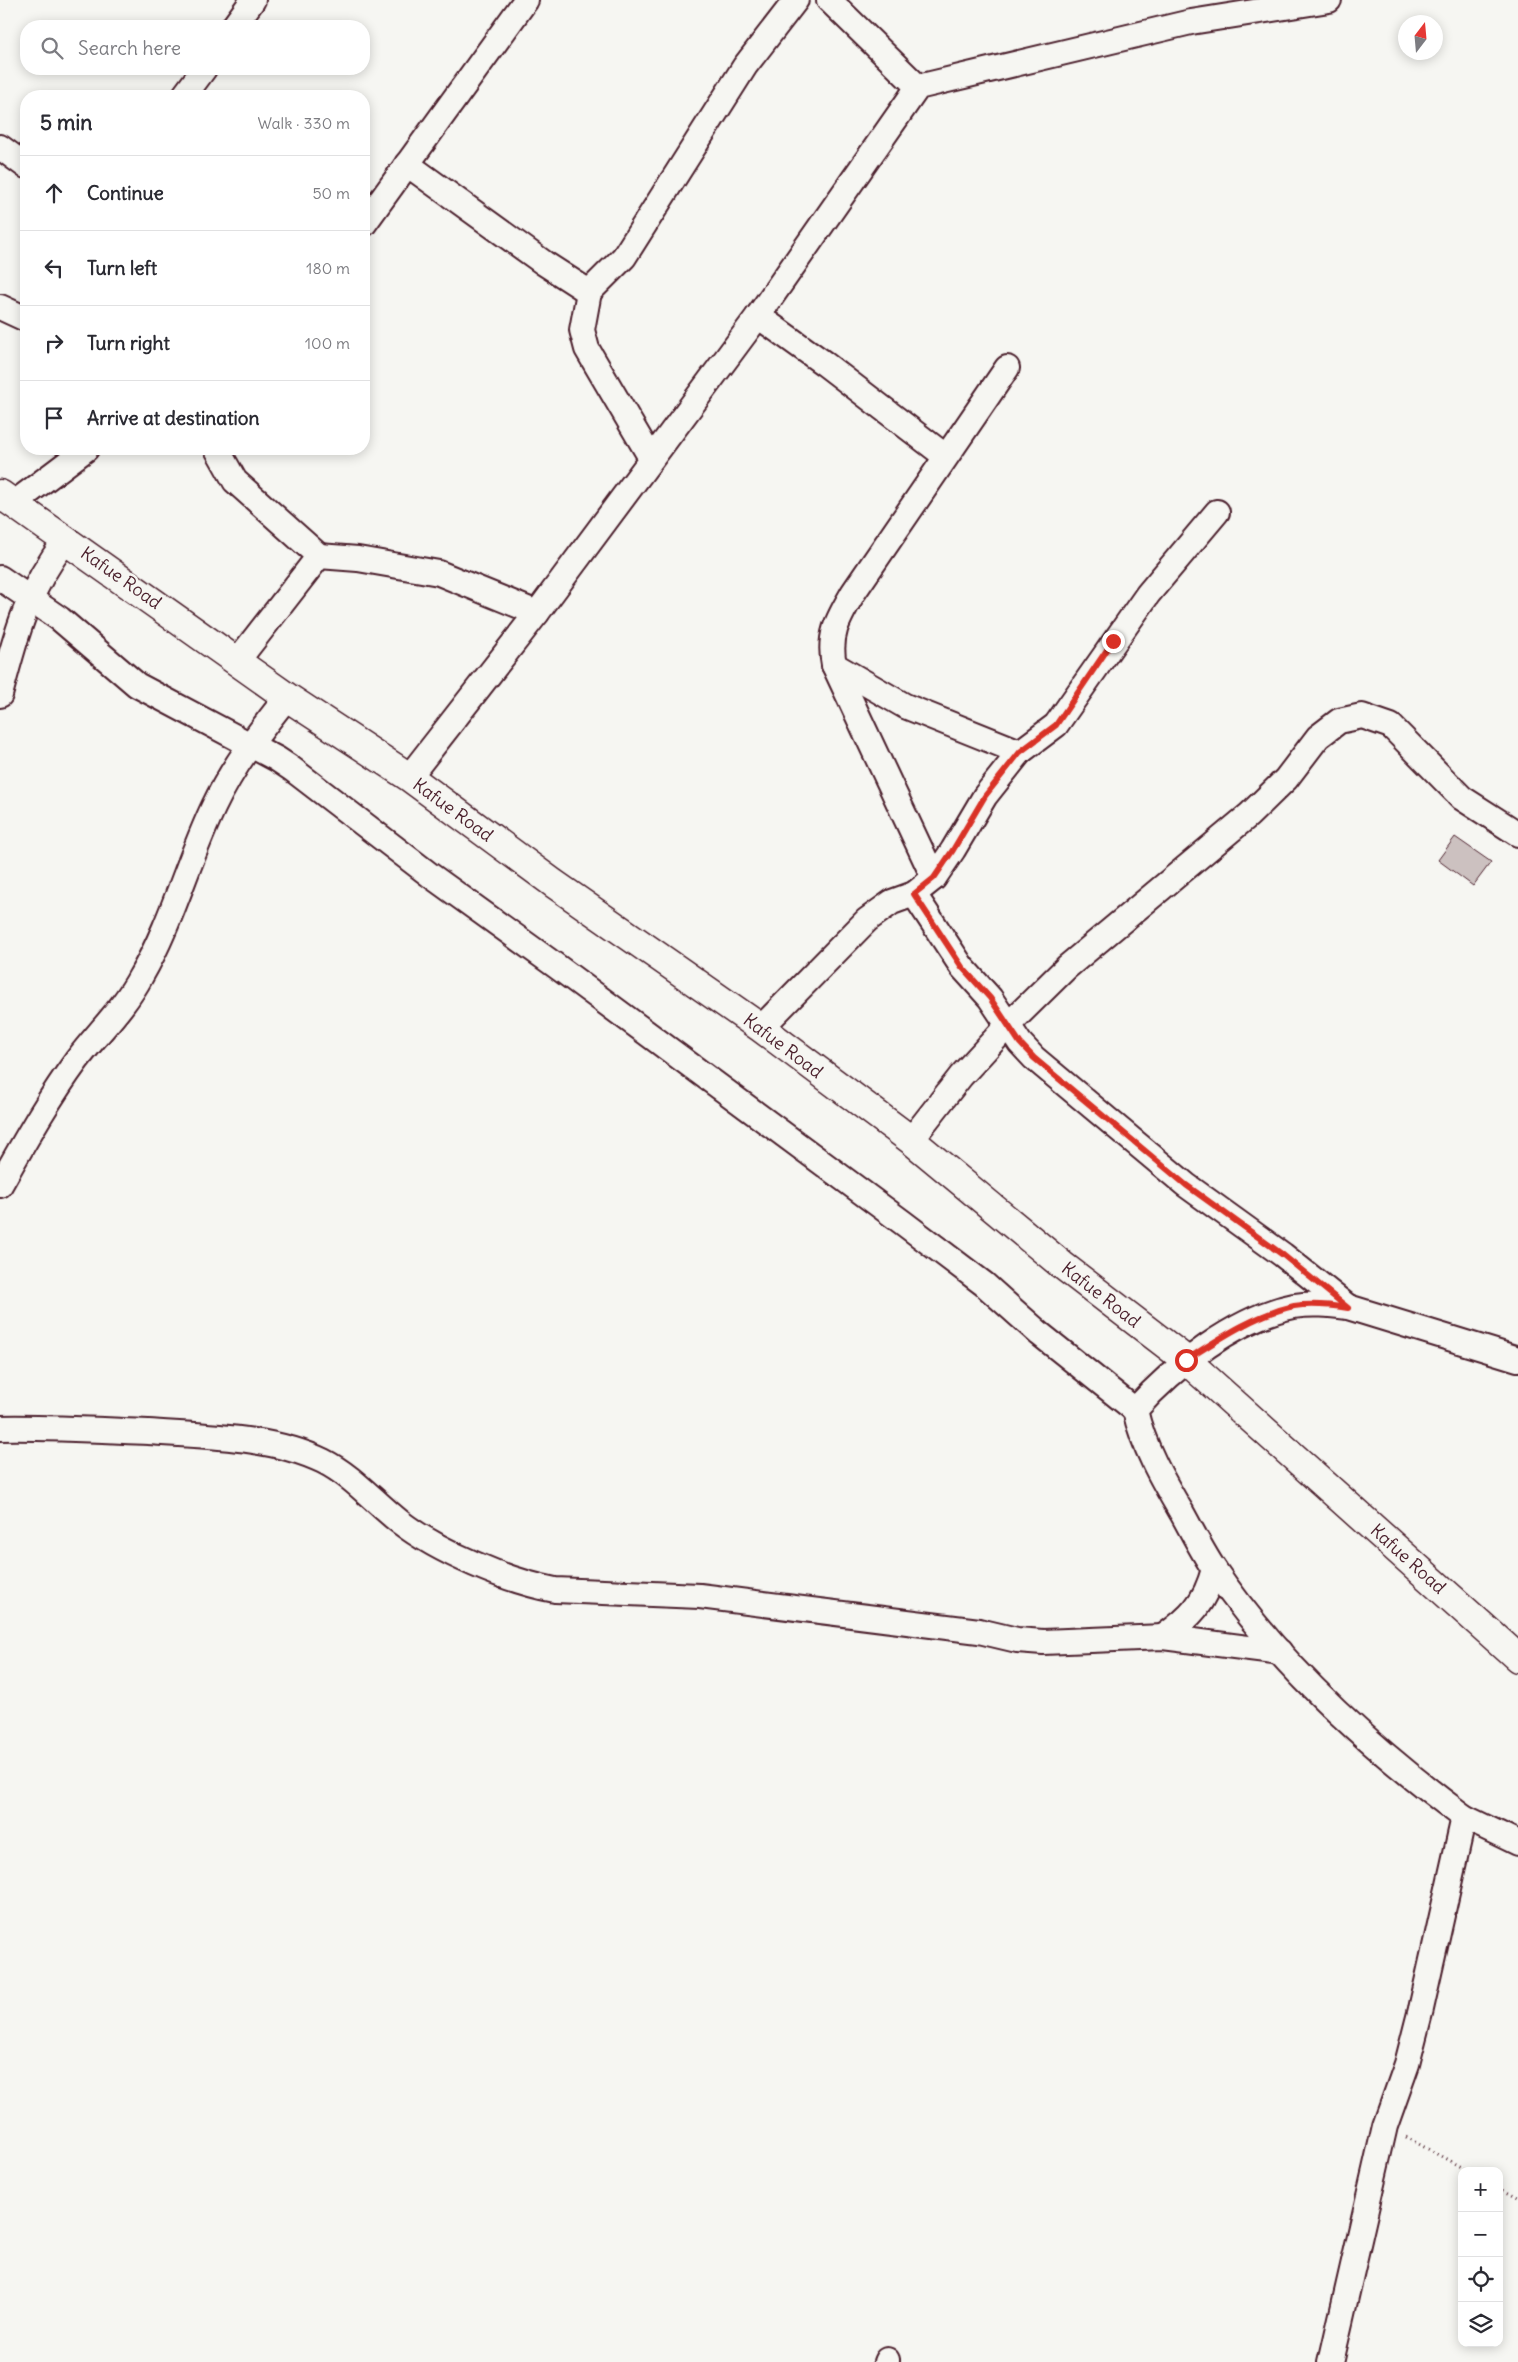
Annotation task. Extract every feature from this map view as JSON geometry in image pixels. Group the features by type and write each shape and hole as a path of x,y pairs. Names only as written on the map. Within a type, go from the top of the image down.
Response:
{"highway":[{"name":"Kafue Road","path":"7,499 238,660 287,697 409,778 761,1028 911,1140 1062,1265 1186,1360 1518,1658"}],"street":[{"path":"238,20 253,0"},
{"path":"370,216 526,0"},
{"path":"651,458 587,349 582,330 589,292 624,258 745,66 796,0"},
{"path":"829,0 918,87"},
{"path":"409,778 538,613 758,316 918,87 1191,22 1330,0"},
{"path":"188,90 200,75"},
{"path":"0,147 20,162"},
{"path":"407,164 589,292"},
{"path":"0,307 20,317"},
{"path":"758,316 825,364 945,456"},
{"path":"934,878 834,665 832,637 840,616 945,456 1007,368"},
{"path":"7,499 77,455"},
{"path":"220,455 235,481 319,556 358,559 439,573 538,613"},
{"path":"761,1028 862,925 892,902 914,894 934,878 985,796 1020,752 1056,725 1148,594 1217,512"},
{"path":"0,694 29,598 42,574 66,540"},
{"path":"238,660 319,556"},
{"path":"0,578 60,619 137,685 277,759 292,769 430,875 984,1284 1040,1334 1135,1410 1140,1430 1170,1493 1214,1569 1280,1652 1349,1722 1393,1762 1464,1816 1518,1843"},
{"path":"834,665 899,703 1020,752"},
{"path":"0,1186 46,1103 79,1057 115,1015 141,977 156,947 213,808 230,774 287,697"},
{"path":"911,1140 961,1076 1008,1025 1067,967 1249,815 1286,779 1318,737 1339,720 1362,716 1391,726 1462,798 1518,834"},
{"path":"914,894 962,967 990,998 1034,1058 1148,1154 1283,1255 1348,1308"},
{"path":"1135,1410 1186,1360 1237,1329 1294,1306 1320,1304 1348,1308 1518,1359"},
{"path":"0,1428 83,1429 213,1437 284,1447 323,1461 361,1486 397,1520 421,1538 487,1568 533,1586 577,1592 700,1596 978,1631 1017,1640 1043,1642 1163,1637 1280,1652"},
{"path":"1163,1637 1180,1625 1197,1607 1209,1588 1214,1569"},
{"path":"1331,2362 1385,2126 1408,2064 1464,1816"}],"path":[{"path":"1385,2126 1461,2167"},
{"path":"1503,2190 1518,2198"}],"building":[{"path":"1455,837 1491,862 1473,886 1438,860"}],"route":[{"path":"1113,641 1066,713 1041,739 1020,752 985,796 934,878 914,894 939,929 962,967 990,998 1020,1043 1034,1058 1186,1185 1283,1255 1348,1308 1320,1304 1294,1306 1237,1329 1186,1360"}]}
